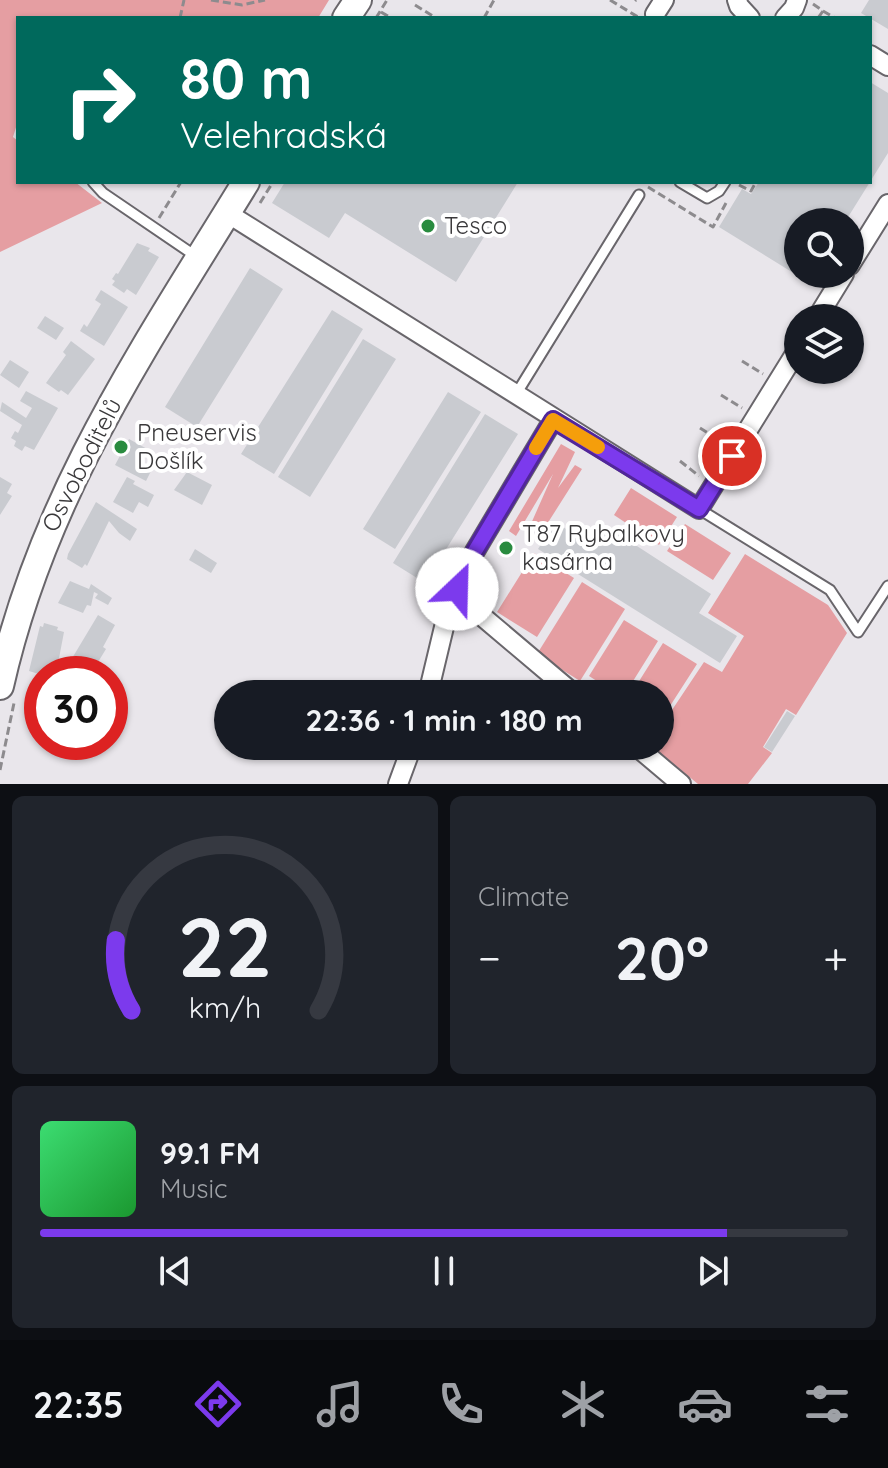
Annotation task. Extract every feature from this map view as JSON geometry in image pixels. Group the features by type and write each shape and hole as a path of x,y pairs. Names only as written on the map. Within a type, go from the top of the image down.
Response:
{"main road":[{"path":"350,16 369,6"},
{"name":"Osvoboditelů","path":"8,690 23,601 67,488 107,410 227,213 253,192"}],"street":[{"path":"864,243 888,204"},
{"path":"227,213 699,509 784,372"},
{"path":"431,680 450,602 459,578 553,420"},
{"path":"459,578 457,589 464,601 557,680"},
{"path":"398,784 407,760"},
{"path":"653,760 681,784"}],"lane":[{"path":"95,184 103,193 200,259"},
{"path":"683,184 707,198 724,184"},
{"path":"515,396 639,195"},
{"path":"699,509 830,590 858,632 888,586"}],"path":[{"path":"211,0 242,5 265,0"},
{"path":"369,6 387,0"},
{"path":"610,0 653,11"},
{"path":"415,5 433,16"},
{"path":"369,6 387,16"},
{"path":"803,9 828,16"},
{"path":"153,228 180,184"},
{"path":"644,184 713,227 731,195"},
{"path":"737,184 751,191 755,184"},
{"path":"742,361 767,377"},
{"path":"721,395 746,411"},
{"path":"700,428 725,444"},
{"path":"0,770 8,690"}],"shaded area":[{"path":"0,0 329,0 319,16 16,16 16,127 13,137 16,139 16,184 78,184 102,203 0,252"},
{"path":"561,444 575,452 558,488 575,465 582,469 542,532 530,526 553,474 516,536 509,531"},
{"path":"631,488 677,517 659,545 614,515"},
{"path":"685,524 731,553 713,580 667,551"},
{"path":"534,553 574,578 537,637 497,612"},
{"path":"745,554 828,605 847,633 796,715 786,709 763,747 772,753 748,784 698,784 669,760 674,760 674,707 704,662 722,672 744,636 708,613"},
{"path":"582,582 625,609 581,680 537,654"},
{"path":"624,620 658,641 634,680 595,680 589,676"},
{"path":"663,643 697,664 674,700 674,680 640,680"}],"building":[{"path":"869,0 888,0 888,29 872,20 872,16 861,13"},
{"path":"872,83 888,93 888,153 872,179"},
{"name":"Tesco","path":"284,184 517,184 456,282 345,213 329,238 272,203"},
{"path":"758,184 869,184 854,208 784,208 784,267 719,227 742,189 751,194"},
{"path":"137,243 150,248 148,251 159,257 136,295 127,289 124,293 112,285 115,281 112,279"},
{"path":"250,268 283,289 197,427 165,407"},
{"path":"101,290 128,307 104,346 80,331 84,324 87,327 101,304 95,300"},
{"path":"332,310 363,329 274,474 241,454"},
{"path":"45,316 64,328 56,340 37,328"},
{"path":"363,339 396,359 310,497 278,477"},
{"path":"71,341 95,359 68,395 46,383 66,355 63,352"},
{"path":"10,360 29,372 19,388 0,375"},
{"path":"26,391 58,408 34,450 25,446 22,451 14,446 16,441 11,438 22,425 0,411 2,402 26,418 32,408 20,401"},
{"path":"448,392 481,412 395,549 363,529"},
{"path":"485,414 518,434 425,583 393,563"},
{"path":"129,439 149,450 140,466 151,471 146,481 115,465"},
{"path":"187,472 212,485 202,505 174,490"},
{"path":"0,477 12,484 7,493 12,496 0,515"},
{"path":"127,477 135,481 133,484 154,495 148,507 139,502 133,513 113,502"},
{"path":"96,502 137,529 130,541 109,521 87,566 85,564 82,568 67,559 68,554"},
{"path":"555,522 593,546 606,526 711,594 699,613 737,636 720,663 538,549"},
{"path":"195,549 217,563 211,573 189,560"},
{"path":"70,581 89,589 91,584 112,598 108,605 95,598 98,594 94,592 91,606 87,605 83,613 58,603"},
{"path":"98,615 115,625 102,656 73,656"},
{"path":"44,623 64,632 59,656 33,656 40,626 43,627"},
{"path":"787,711 795,716 772,752 764,747"}],"slow traffic":[{"path":"536,448 553,420 598,447"}],"place":[{"name":"Tesco","path":"428,226"},
{"name":"Pneuservis Došlík","path":"121,447"},
{"name":"T87 Rybalkovy kasárna","path":"506,548"}],"route":[{"path":"457,589 459,578 553,420 699,509 732,456"}]}
